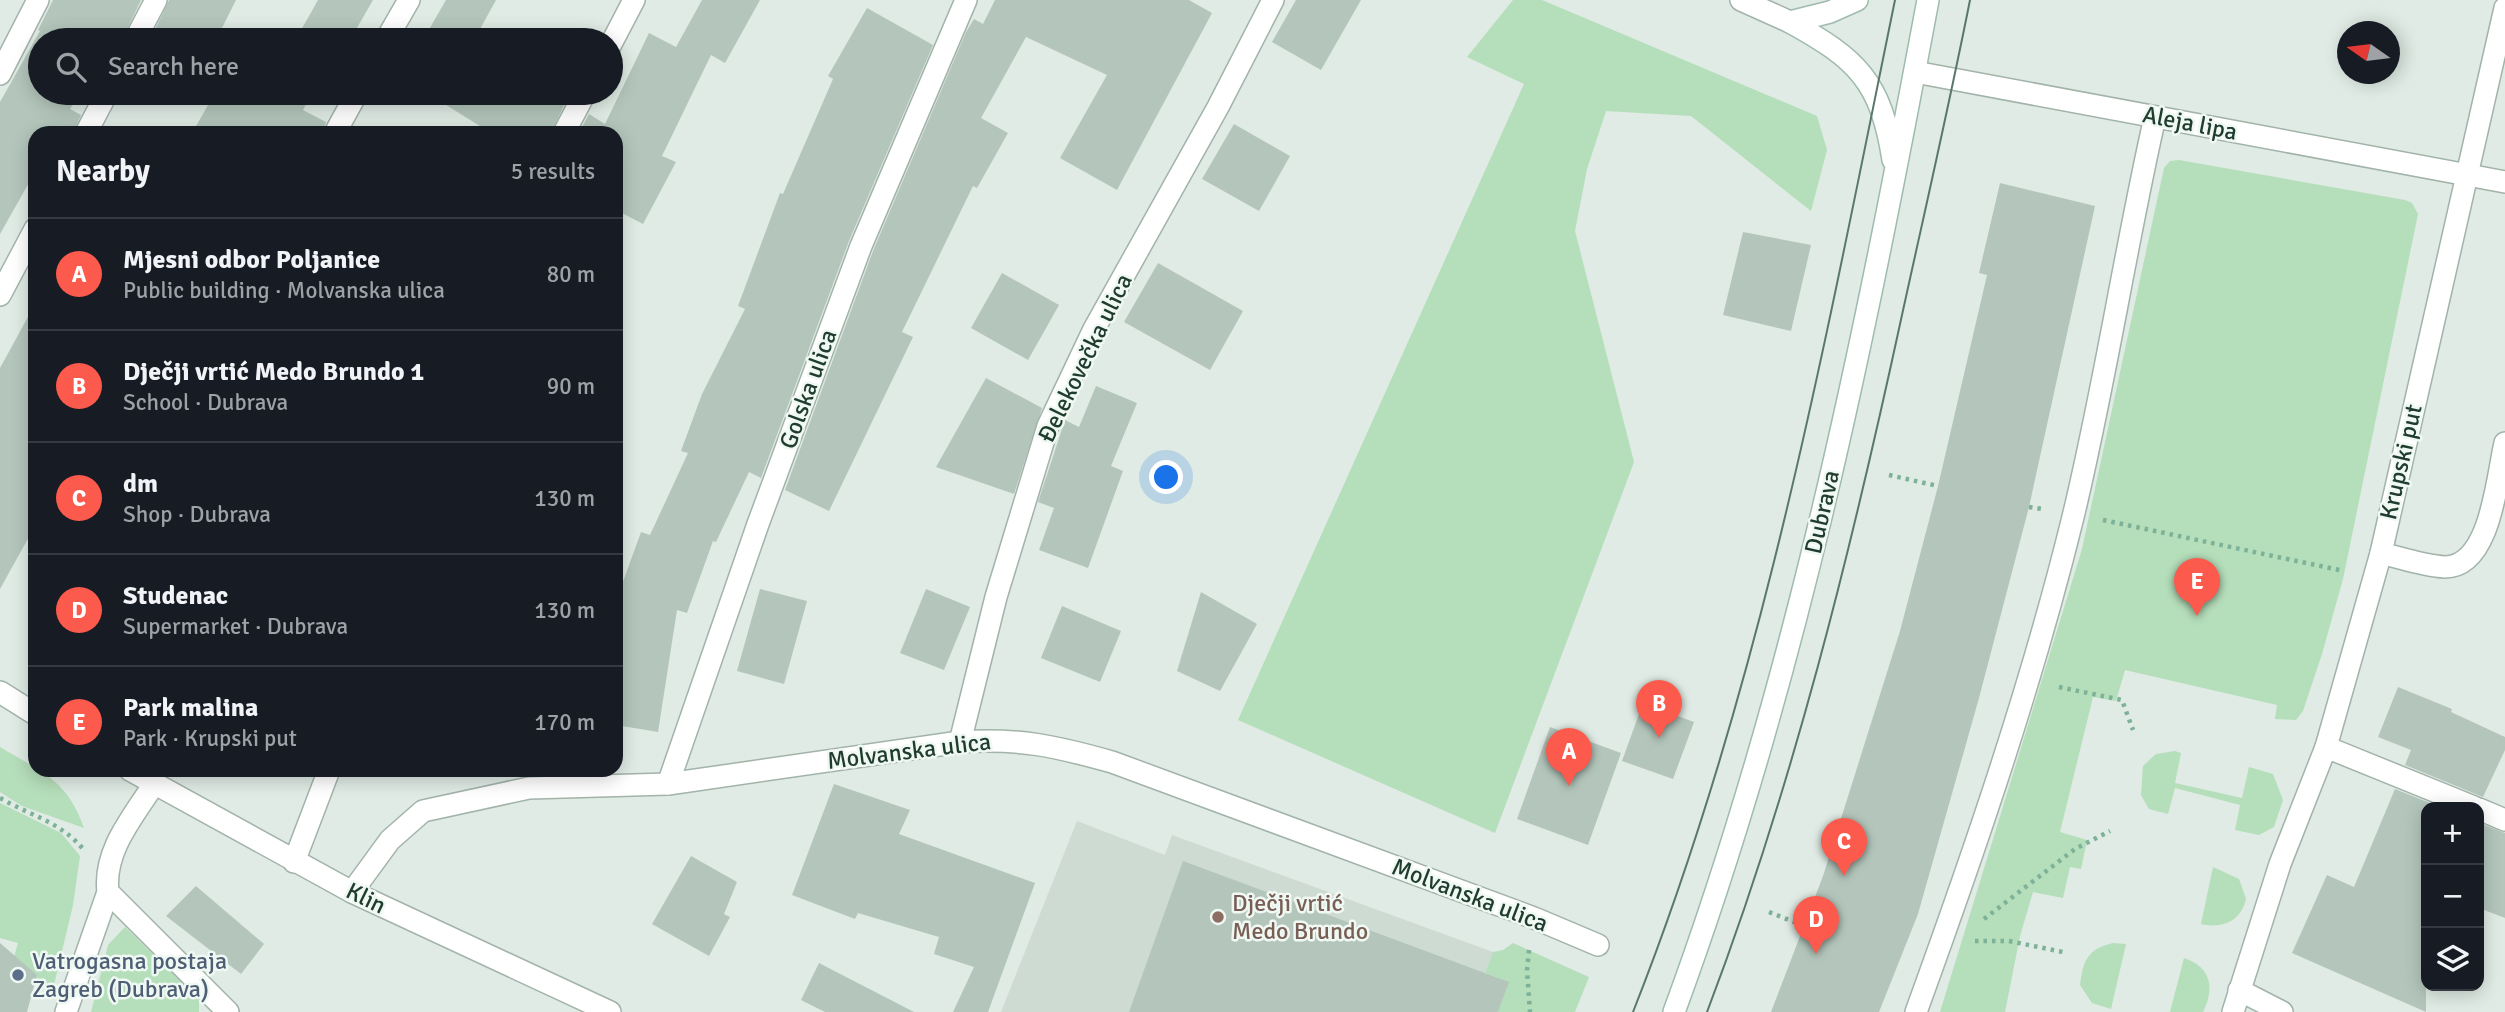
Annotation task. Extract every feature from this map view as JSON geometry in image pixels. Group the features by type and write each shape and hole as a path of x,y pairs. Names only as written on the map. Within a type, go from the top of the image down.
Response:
{"street":[{"path":"0,74 38,0"},
{"path":"141,28 156,0"},
{"path":"393,28 409,0"},
{"path":"619,28 634,0"},
{"name":"Golska ulica","path":"668,784 758,524 861,246 966,0"},
{"name":"Đelekovečka ulica","path":"960,741 996,597 1048,426 1094,329 1218,107 1273,0"},
{"path":"1741,0 1790,22 1836,48 1862,74 1886,123 1895,175"},
{"path":"1790,22 1830,12 1857,0"},
{"name":"Dubrava","path":"1674,1012 1736,829 1795,626 1846,412 1928,0"},
{"path":"2466,174 2505,8"},
{"name":"Aleja lipa","path":"1915,72 2505,182"},
{"path":"90,126 101,105"},
{"path":"339,126 350,105"},
{"path":"568,126 579,105"},
{"path":"1916,1012 1949,940 2027,680 2073,514 2155,117"},
{"name":"Krupski put","path":"2233,1012 2280,864 2326,747 2381,553 2466,174"},
{"path":"0,295 28,242"},
{"path":"2381,553 2447,567 2467,561 2483,539 2505,443"},
{"path":"0,692 28,705"},
{"name":"Molvanska ulica","path":"352,892 390,840 423,811 529,788 668,784 960,741 1000,739 1046,743 1112,762 1534,918 1598,945"},
{"path":"2326,747 2461,802"},
{"name":"Klin","path":"142,777 352,892 610,1012"},
{"path":"295,862 326,777"},
{"path":"66,1012 108,892 106,876 109,860 154,784"},
{"path":"2484,811 2505,820"},
{"path":"108,892 228,1012"},
{"path":"2239,990 2282,1012"}],"path":[{"path":"1889,475 1938,486"},
{"path":"2029,507 2353,572"},
{"path":"2027,680 2122,700 2133,730"},
{"path":"0,798 24,812 56,824 73,836 108,892"},
{"path":"1949,940 2075,849 2110,831"},
{"path":"1769,912 1804,926"},
{"path":"1530,1012 1527,970 1534,918"},
{"path":"1949,940 2009,941 2063,953"}],"shaded area":[{"name":"Dječji vrtić Medo Brundo","path":"1077,821 1165,855 1172,835 1493,952 1485,973 1498,1012 1001,1012"}],"green space":[{"path":"1513,0 1542,0 1817,116 1827,150 1811,211 1691,116 1606,111 1587,169 1575,231 1634,462 1495,833 1238,720 1524,84 1467,57"},
{"path":"2179,160 2405,200 2412,203 2418,214 2343,579 2322,654 2303,711 2296,720 2275,719 2277,705 2125,670 2116,701 2093,697 2060,832 2087,840 2081,869 2070,867 2063,898 2033,892 2020,936 2005,1012 1940,1012 2082,549 2164,168 2170,161"},
{"path":"0,747 28,764 28,777 48,777 61,787 77,811 84,828 22,806 0,792"},
{"path":"2175,751 2181,753 2175,783 2242,798 2249,767 2273,774 2283,800 2274,827 2259,835 2235,830 2240,805 2175,788 2168,814 2149,809 2141,795 2143,766 2156,754"},
{"path":"0,803 61,833 80,856 73,905 53,989 34,985 34,972 12,964 18,943 0,938"},
{"path":"2213,867 2239,879 2246,899 2240,913 2230,922 2201,924"},
{"path":"125,927 199,999 199,1012 91,1012 108,945"},
{"path":"1513,943 1589,977 1575,1012 1498,1012 1508,982 1485,973 1493,952 1503,950"},
{"path":"2113,943 2126,944 2111,1009 2092,1003 2080,985 2088,957 2092,952"},
{"path":"2184,958 2200,967 2208,979 2209,995 2203,1012 2170,1012"}],"building":[{"path":"53,0 141,0 128,28 39,28"},
{"path":"169,0 236,0 222,28 156,28"},
{"path":"318,0 373,0 357,28 302,28"},
{"path":"446,0 496,0 481,28 430,28"},
{"path":"702,0 760,0 725,63 711,55 662,156 676,162 643,224 623,214 623,126 583,126 589,114 605,124 614,105 623,105 623,87 649,33 676,47"},
{"path":"995,0 1189,0 1212,13 1117,190 1060,158 1107,75 1026,37 981,118 1008,133 977,188 973,186 902,332 913,337 829,511 785,490 873,251 966,32 974,19 983,24"},
{"path":"1296,0 1361,0 1321,70 1272,42"},
{"path":"867,8 933,45 849,241 761,478 749,472 716,542 713,541 687,613 677,610 658,732 623,726 623,582 641,532 650,535 688,453 681,451 702,394 745,309 738,306 780,193 783,194 833,79 828,76"},
{"path":"28,52 28,105 72,105 70,109 81,115 76,126 28,126 28,184 0,234 0,102"},
{"path":"208,105 306,105 303,110 326,122 325,126 196,126"},
{"path":"446,105 564,105 554,126 480,126"},
{"path":"1234,124 1290,156 1259,211 1202,179"},
{"path":"2000,183 2095,206 2029,507 1979,698 1918,914 1879,1012 1771,1012 1823,876 1900,631 1938,486 1987,275 1979,273"},
{"path":"1743,232 1811,245 1791,331 1723,315"},
{"path":"1158,263 1243,311 1210,370 1124,322"},
{"path":"1002,273 1059,305 1028,360 971,328"},
{"path":"28,317 28,539 0,589 0,368"},
{"path":"986,378 1042,408 1014,494 936,467"},
{"path":"1096,386 1137,403 1111,466 1123,471 1088,568 1039,550 1054,508 1038,502 1065,420 1079,427"},
{"path":"760,589 807,601 784,684 737,671"},
{"path":"926,589 970,607 944,670 900,653"},
{"path":"1201,592 1257,624 1220,691 1177,671"},
{"path":"1062,606 1121,631 1100,682 1041,658"},
{"path":"2398,687 2452,709 2451,712 2505,737 2505,750 2483,797 2405,765 2411,750 2378,737"},
{"path":"1643,703 1694,722 1673,779 1622,761"},
{"path":"1550,727 1621,753 1588,845 1517,819"},
{"path":"834,784 910,810 899,834 1035,883 988,1012 953,1012 974,967 934,954 939,937 858,913 855,919 792,895"},
{"path":"2395,789 2428,802 2421,802 2421,991 2426,991 2426,1012 2292,953 2327,875 2354,887"},
{"path":"2484,825 2505,833 2505,918 2484,910"},
{"path":"691,856 737,882 724,914 730,917 709,956 652,924"},
{"path":"1183,861 1509,982 1498,1012 1129,1012"},
{"path":"196,886 264,944 241,974 166,916"},
{"name":"Vatrogasna postaja Zagreb (Dubrava)","path":"0,943 37,975 27,1012 0,1012"},
{"path":"819,963 914,1012 825,1012 801,1000"}],"tram line":[{"path":"1633,1012 1678,889 1719,764 1754,639 1815,385 1895,0"},
{"path":"1707,1012 1767,841 1841,580 1883,403 1970,0"}],"place":[{"name":"Park malina","path":"2197,616"},
{"name":"Dječji vrtić Medo Brundo 1","path":"1659,738"},
{"name":"Mjesni odbor Poljanice","path":"1569,786"},
{"name":"dm","path":"1844,876"},
{"name":"Dječji vrtić Medo Brundo","path":"1218,917"},
{"name":"Studenac","path":"1816,954"},
{"name":"Vatrogasna postaja Zagreb (Dubrava)","path":"18,975"}]}
